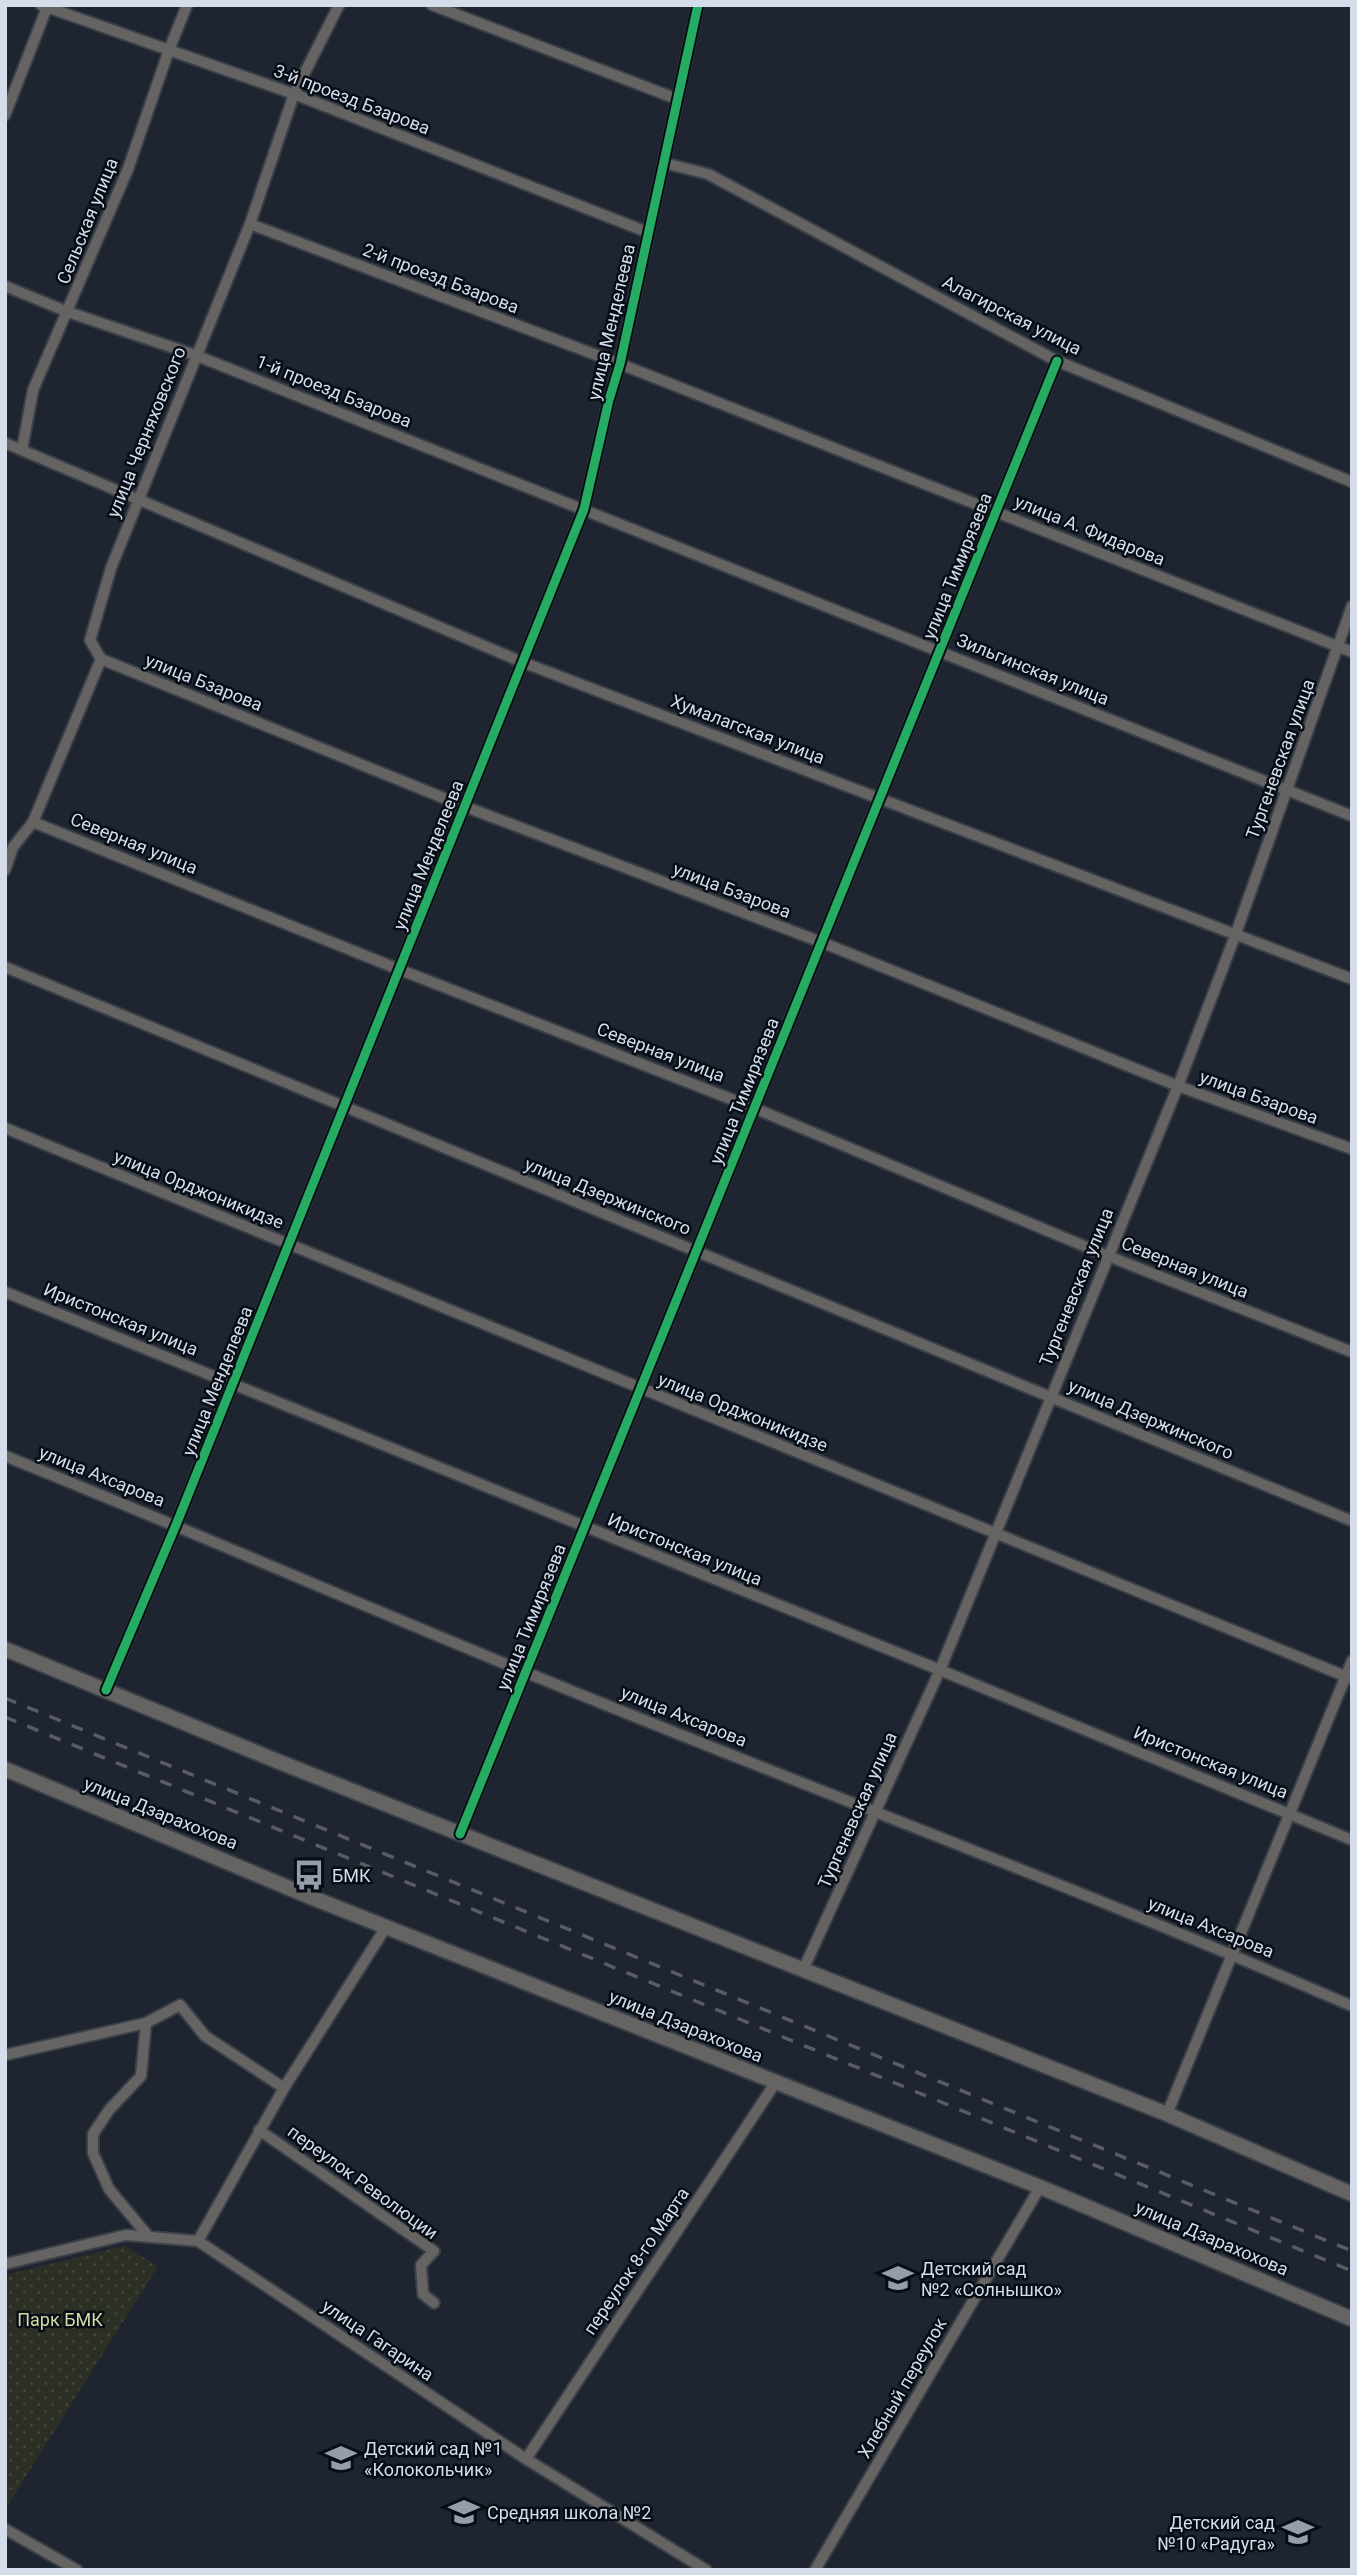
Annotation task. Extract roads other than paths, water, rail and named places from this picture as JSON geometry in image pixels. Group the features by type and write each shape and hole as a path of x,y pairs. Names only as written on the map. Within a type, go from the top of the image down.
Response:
{"street":[{"name":"Сельская улица","path":"22,450 33,390 128,169 187,5"},
{"name":"улица Черняховского","path":"101,659 90,640 111,568 250,224 294,94 339,5"},
{"path":"432,5 677,99"},
{"name":"улица Менделеева","path":"106,1690 176,1525 584,509 620,364 698,5"},
{"name":"3-й проезд Бзарова","path":"45,6 294,94 647,233"},
{"path":"5,115 45,6"},
{"name":"Алагирская улица","path":"664,163 708,174 1057,361 1352,482"},
{"name":"2-й проезд Бзарова","path":"250,224 620,364"},
{"name":"1-й проезд Бзарова","path":"5,286 68,312 195,355 584,509"},
{"name":"улица Тимирязева","path":"460,1833 1057,361"},
{"name":"улица А. Фидарова","path":"620,364 1352,652"},
{"name":"Хумалагская улица","path":"5,443 522,662 1352,979"},
{"name":"Зильгинская улица","path":"584,509 1352,816"},
{"name":"Тургеневская улица","path":"803,1970 940,1670 997,1533 1049,1396 1178,1086 1235,936 1352,606"},
{"path":"5,870 13,847 33,822 101,659"},
{"name":"улица Бзарова","path":"101,659 466,807 821,942 1178,1086 1352,1149"},
{"name":"Северная улица","path":"33,822 754,1108 1108,1256 1352,1352"},
{"name":"улица Дзержинского","path":"5,967 1352,1521"},
{"name":"улица Орджоникидзе","path":"5,1128 1349,1678"},
{"name":"Иристонская улица","path":"5,1292 233,1382 1352,1840"},
{"name":"улица Ахсарова","path":"5,1456 525,1672 1232,1954 1352,2006"},
{"path":"5,1649 1167,2114 1352,2194"},
{"path":"1167,2114 1288,1813 1349,1678 1352,1661"},
{"name":"улица Дзарахохова","path":"5,1769 386,1927 1040,2187 1352,2319"},
{"name":"переулок Революции","path":"198,2241 284,2088 386,1927"},
{"path":"5,2055 146,2023 180,2005 205,2036 284,2088"},
{"path":"146,2023 141,2076 108,2110 93,2134 93,2152 109,2189 149,2237"},
{"name":"переулок 8-го Марта","path":"526,2459 776,2082"},
{"name":"переулок Революции","path":"259,2130 434,2251 421,2265 423,2294 434,2303"},
{"name":"Хлебный переулок","path":"815,2570 1040,2187"},
{"name":"улица Гагарина","path":"5,2264 126,2235 198,2241 526,2459 706,2570"},
{"path":"5,2529 77,2570"}],"railway":[{"path":"5,1698 1352,2251"},
{"path":"5,1717 1352,2271"}],"place":[{"name":"БМК","path":"309,1875"},
{"name":"Детский сад №2 «Солнышко»","path":"898,2278"},
{"name":"Детский сад №1 «Колокольчик»","path":"341,2458"},
{"name":"Средняя школа №2","path":"464,2512"},
{"name":"Детский сад №10 «Радуга»","path":"1298,2532"}],"park label":[{"name":"Парк БМК","path":"60,2319"}]}
